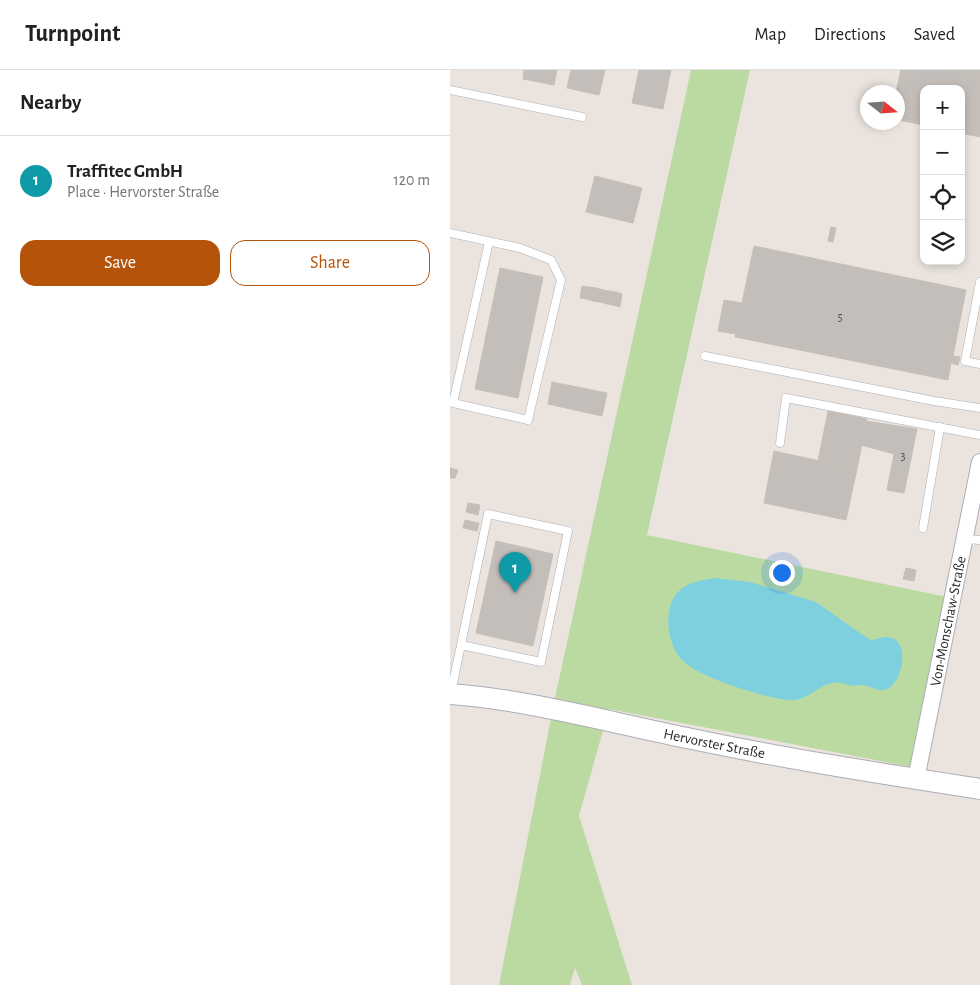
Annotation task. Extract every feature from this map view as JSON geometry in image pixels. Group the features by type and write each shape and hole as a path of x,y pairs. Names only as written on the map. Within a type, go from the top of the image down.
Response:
{"street":[{"name":"Von-Monschaw-Straße","path":"916,779 972,539 980,462"},
{"name":"Hervorster Straße","path":"450,694 477,696 734,748 980,789"}],"lane":[{"path":"450,90 582,117"},
{"path":"450,233 520,248 551,260 561,280 528,420 453,403 490,242"},
{"path":"980,282 965,360 980,364"},
{"path":"706,356 934,401 980,408"},
{"path":"780,443 786,398 980,435"},
{"path":"922,528 940,428"},
{"path":"450,694 488,514 568,531 541,662 461,645"}],"green space":[{"path":"691,70 750,70 647,535 952,598 917,768 609,709 579,816 632,985 582,985 575,968 570,985 499,985 555,698"}],"water":[{"path":"715,578 750,582 816,602 870,640 886,637 892,638 898,642 902,655 902,664 897,679 884,690 868,686 832,683 806,697 787,700 733,686 692,668 678,655 670,637 668,616 670,606 674,597 684,587"}],"building":[{"path":"524,70 557,70 554,85 523,79"},
{"path":"571,70 605,70 599,95 567,88"},
{"path":"639,70 671,70 663,109 632,103"},
{"path":"901,70 951,70 980,76 980,124 965,121 965,85 920,85 920,111 905,108 905,85 898,85"},
{"path":"951,70 980,70 980,76"},
{"path":"905,108 920,111 920,124 905,121"},
{"path":"965,121 980,124 980,137 965,134"},
{"path":"595,176 642,188 633,223 586,212"},
{"path":"831,227 836,228 833,242 828,241"},
{"path":"754,246 966,290 953,356 960,357 958,365 951,363 948,380 735,337 736,334 718,331 724,300 742,303"},
{"path":"500,268 543,277 518,398 475,389"},
{"path":"582,286 589,287 586,299 580,298"},
{"path":"589,287 596,288 593,301 586,299"},
{"path":"596,288 603,290 600,302 593,301"},
{"path":"603,290 609,291 607,304 600,302"},
{"path":"609,291 616,292 613,305 607,304"},
{"path":"616,292 622,294 620,307 613,305"},
{"path":"552,382 607,393 602,416 548,404"},
{"path":"828,411 867,419 857,469 818,461"},
{"path":"866,421 917,429 904,493 887,490 894,454 861,445"},
{"path":"774,451 857,469 846,520 764,503"},
{"path":"450,468 458,470 455,478 450,478"},
{"path":"468,503 480,505 478,515 466,512"},
{"path":"465,520 479,523 477,531 463,528"},
{"path":"496,541 553,554 533,646 476,633"},
{"path":"906,568 916,570 914,581 903,579"}],"place":[{"name":"Traffitec GmbH","path":"515,593"}]}
